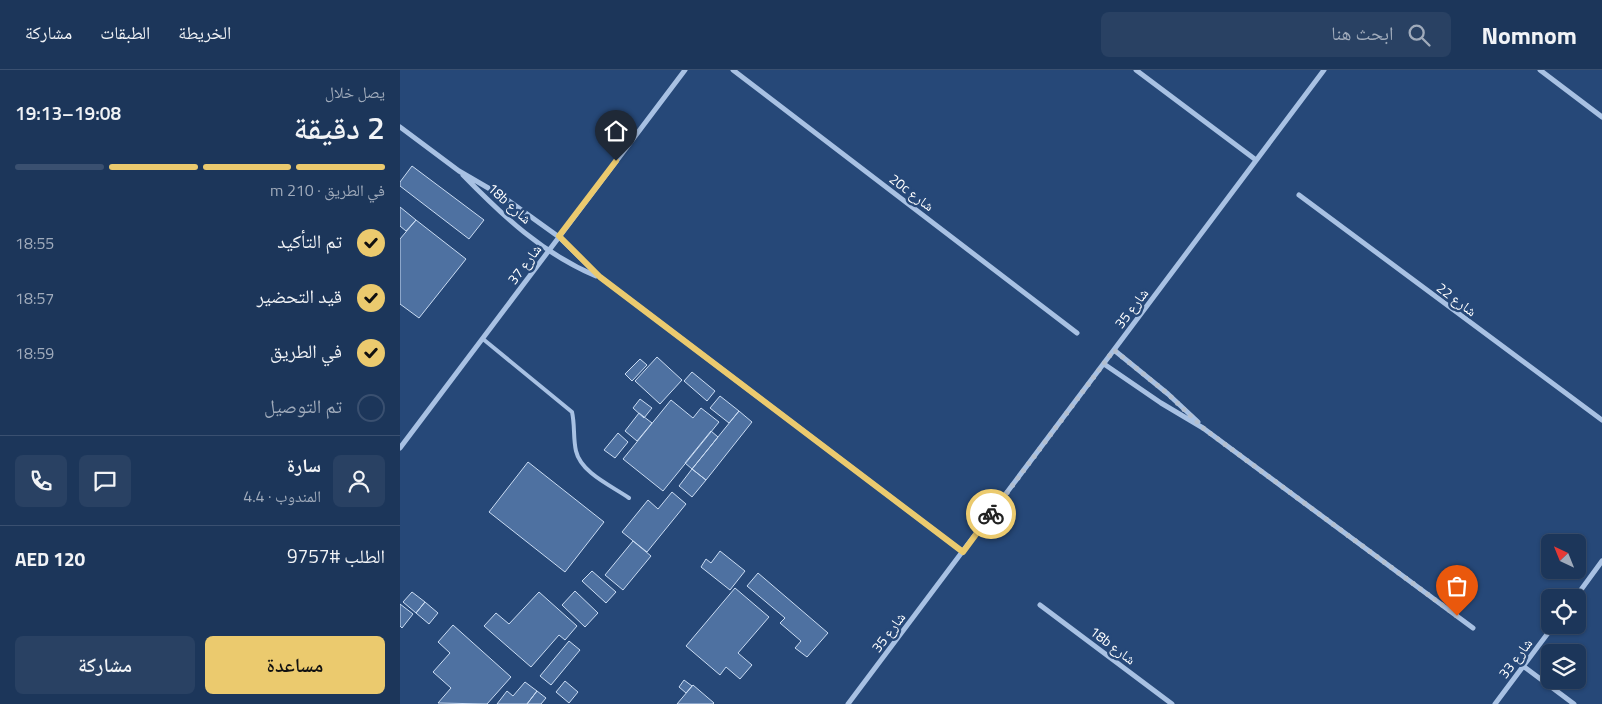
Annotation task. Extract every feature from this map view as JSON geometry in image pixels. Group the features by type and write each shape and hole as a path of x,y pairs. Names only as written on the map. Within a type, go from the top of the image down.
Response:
{"street":[{"name":"شارع 37","path":"400,448 685,70"},
{"name":"20c شارع","path":"733,70 1077,332"},
{"path":"1136,70 1256,160"},
{"name":"شارع 35","path":"848,704 1324,70"},
{"path":"1540,70 1602,116"},
{"name":"18b شارع","path":"400,127 459,171 502,196 559,236 600,277 963,552"},
{"name":"18b شارع","path":"459,171 494,205 548,252 572,266 600,277"},
{"name":"شارع 22","path":"1299,195 1602,420"},
{"path":"1114,350 1168,394 1203,428"},
{"path":"1104,364 1160,403 1203,428 1473,628"},
{"path":"1582,589 1602,561"},
{"name":"18b شارع","path":"1040,605 1172,704"},
{"name":"شارع 33","path":"1495,704 1547,634"},
{"path":"1523,666 1574,704"}],"lane":[{"path":"483,339 572,412 576,451 580,461 586,468 629,498"}],"building":[{"path":"412,166 484,220 469,239 400,186 400,182"},
{"path":"400,207 416,220 406,231 400,226"},
{"path":"416,220 466,259 419,318 400,304 400,239"},
{"path":"657,357 682,380 660,404 635,381"},
{"path":"640,359 647,365 632,381 625,374"},
{"path":"692,372 715,391 707,401 684,381"},
{"path":"720,396 739,411 729,423 710,408"},
{"path":"640,399 652,408 644,418 633,408"},
{"path":"671,400 693,418 701,408 719,422 663,491 623,459"},
{"path":"739,411 752,422 706,480 692,469"},
{"path":"639,413 652,423 637,441 625,431"},
{"path":"711,431 718,437 692,469 685,463"},
{"path":"618,433 628,442 615,458 604,450"},
{"path":"528,462 604,522 565,572 489,512"},
{"path":"692,469 706,480 692,497 679,486"},
{"path":"672,492 686,504 647,552 622,532 648,500 658,509"},
{"path":"633,541 651,556 623,590 605,575"},
{"path":"720,551 745,571 730,590 701,567 706,559 711,563"},
{"path":"592,571 616,592 606,603 582,581"},
{"path":"758,573 828,633 807,657 795,648 801,641 780,623 785,618 747,586"},
{"path":"735,588 769,617 738,653 752,665 740,679 726,667 720,675 686,646"},
{"path":"575,591 598,613 585,627 562,605"},
{"path":"412,592 425,602 416,613 403,602"},
{"path":"539,592 577,626 565,640 559,635 531,667 484,626 496,613 509,624"},
{"path":"425,602 438,613 429,624 416,613"},
{"path":"400,604 413,614 402,628 400,626"},
{"path":"453,625 511,677 487,704 438,703 451,688 433,672 450,653 438,642"},
{"path":"569,641 580,650 551,685 540,676"},
{"path":"684,680 692,686 686,693 679,687"},
{"path":"565,681 578,692 569,703 556,692"},
{"path":"525,682 537,691 527,704 497,704 507,691 513,696"},
{"path":"693,685 714,703 677,704"},
{"path":"537,691 546,698 541,704 527,704"}],"way so far":[{"path":"991,514 1114,350 1168,394 1203,428 1457,616"}],"route":[{"path":"616,161 559,236 600,277 963,552 991,514"}]}
